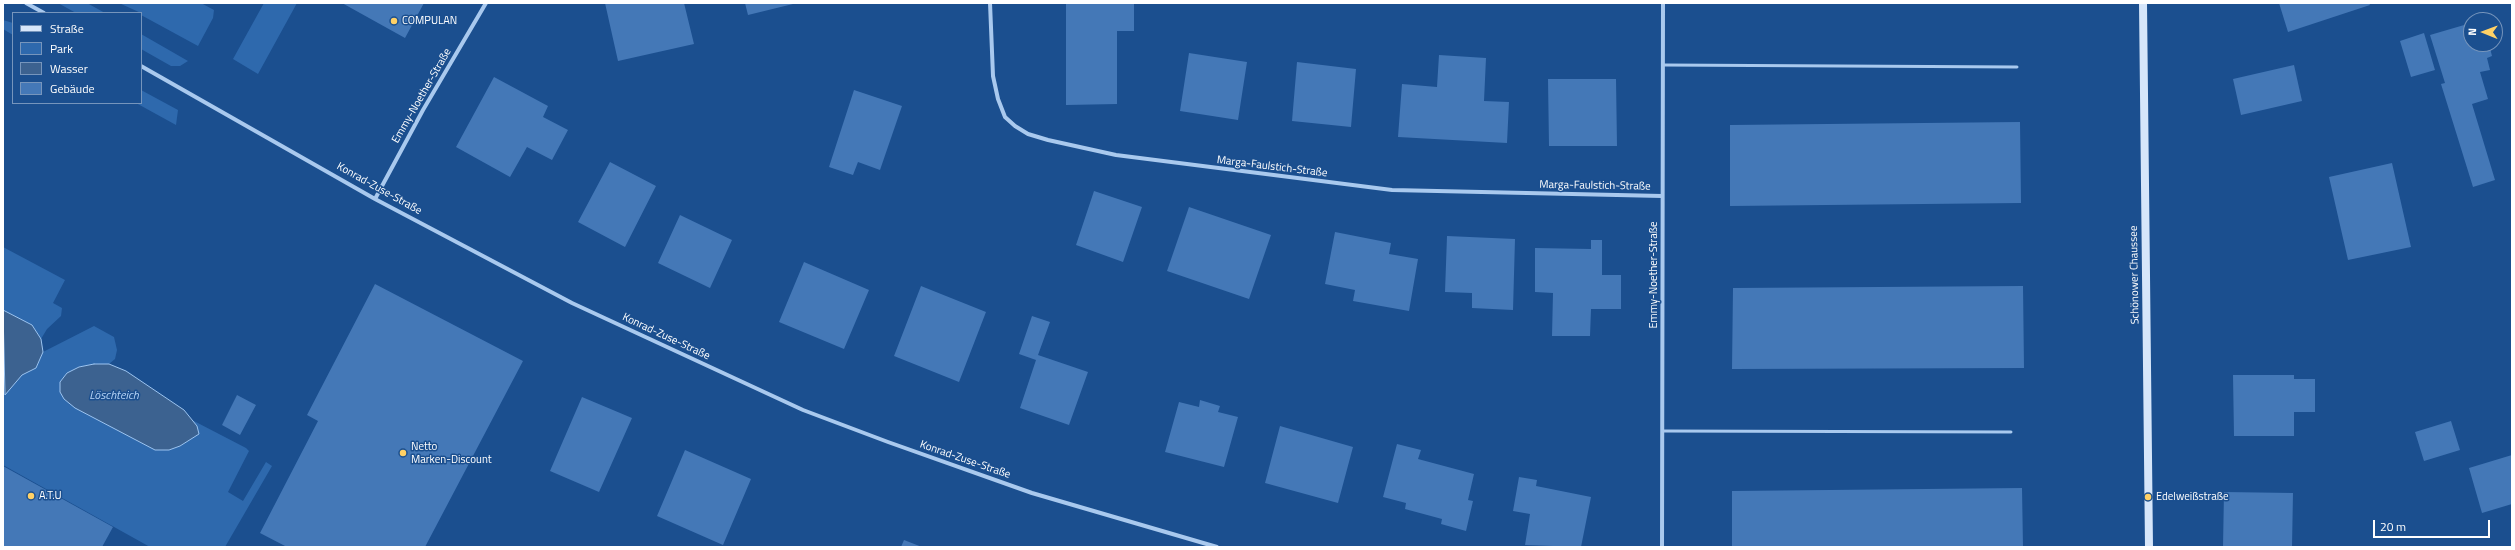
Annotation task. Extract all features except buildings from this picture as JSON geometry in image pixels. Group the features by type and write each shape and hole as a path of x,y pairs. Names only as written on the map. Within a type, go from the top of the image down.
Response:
{"main road":[{"name":"Schönower Chaussee","path":"2143,3 2149,547"}],"street":[{"path":"26,3 42,12"},
{"name":"Emmy-Noether-Straße","path":"376,199 423,110 486,3"},
{"name":"Marga-Faulstich-Straße","path":"990,3 993,76 998,99 1005,117 1015,126 1028,134 1048,140 1116,155 1392,190 1662,196"},
{"name":"Emmy-Noether-Straße","path":"1662,547 1664,431 1662,196 1664,65 1663,3"},
{"name":"Konrad-Zuse-Straße","path":"142,67 376,199 572,303 803,410 1032,493 1217,547"}],"lane":[{"path":"1664,65 2017,67"},
{"path":"1664,431 2011,432"}],"green space":[{"path":"58,3 87,3 103,12 74,12"},
{"path":"119,3 201,3 214,10 213,18 198,46 142,16 142,12"},
{"path":"264,3 297,3 258,74 233,59"},
{"path":"3,20 12,23 12,34 3,29"},
{"path":"142,35 188,61 180,66 171,66 142,50"},
{"path":"142,91 178,110 176,125 138,104 142,104"},
{"path":"3,247 65,280 53,303 62,308 61,316 47,329 41,339 32,325 3,310"},
{"path":"94,326 114,337 117,350 115,359 109,364 94,364 79,367 67,373 60,382 169,450 180,446 199,434 192,420 246,448 249,451 228,492 243,501 266,462 272,466 225,547 150,547 3,465 3,394 22,375 36,368 43,352"}],"water":[{"path":"3,310 32,325 41,339 43,352 36,368 22,375 5,395"},
{"name":"Löschteich","path":"94,364 109,364 126,371 184,410 197,426 199,434 180,446 169,450 155,450 75,408 64,399 60,392 60,382 67,373 79,367"}],"place":[{"name":"COMPULAN","path":"394,21"},
{"name":"Netto Marken-Discount","path":"403,453"},
{"name":"A.T.U","path":"31,496"},
{"name":"Edelweißstraße","path":"2148,497"}]}
